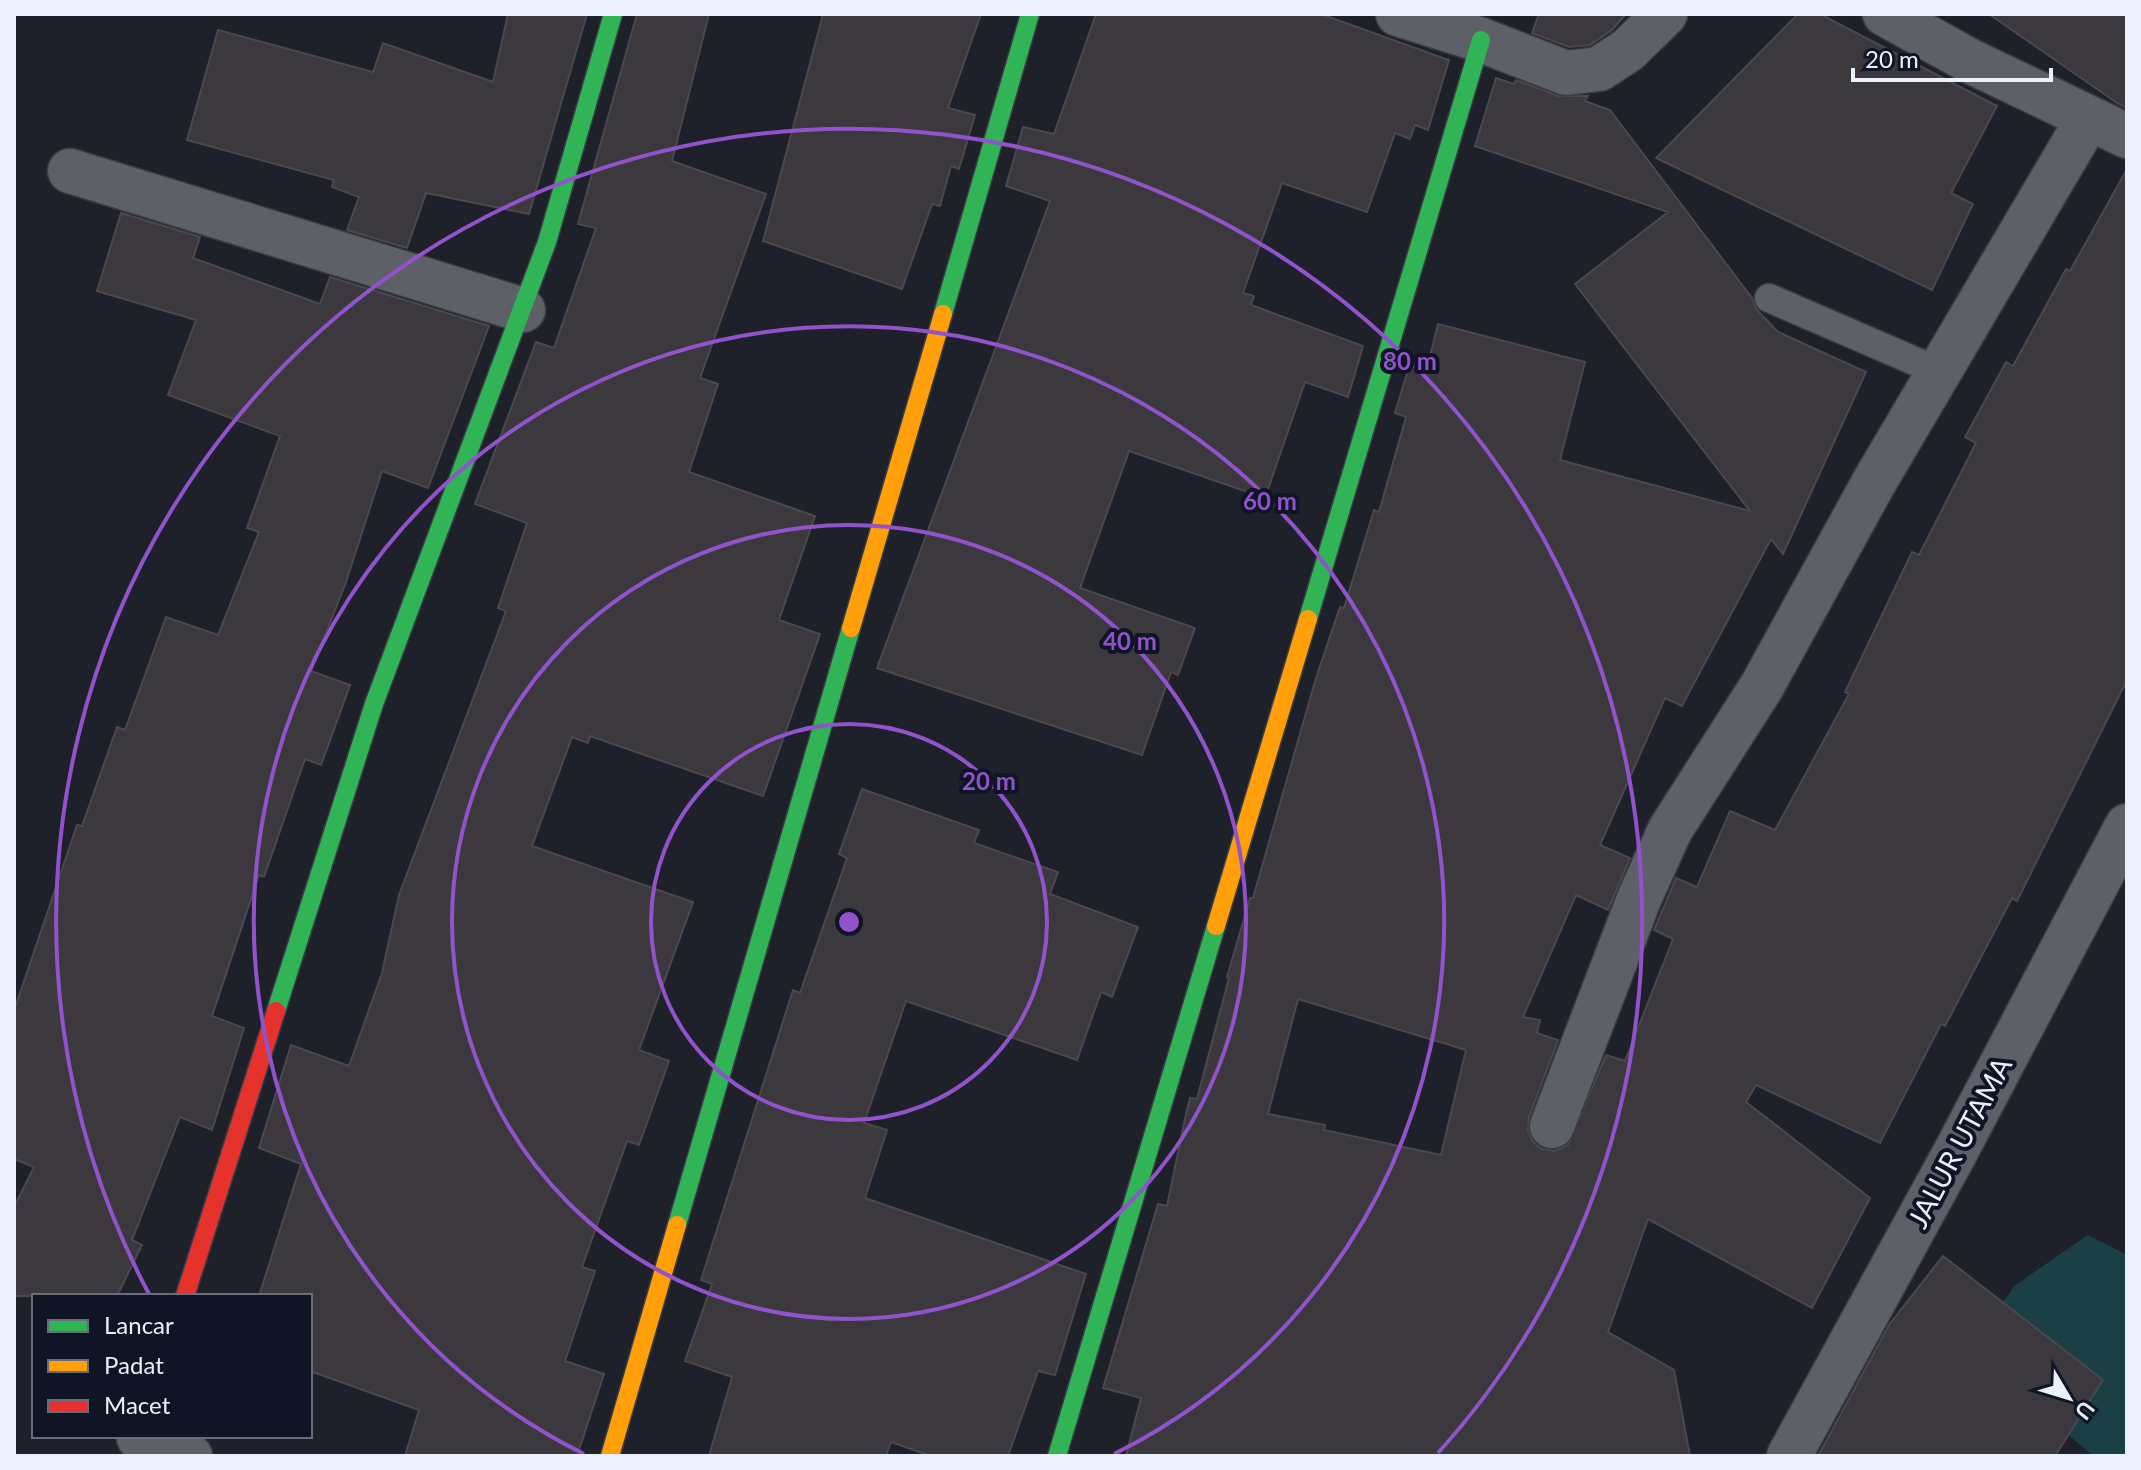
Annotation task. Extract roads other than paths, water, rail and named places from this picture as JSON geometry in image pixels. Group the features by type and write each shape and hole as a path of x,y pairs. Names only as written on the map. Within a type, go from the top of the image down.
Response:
{"street":[{"path":"186,1294 374,704 547,242 613,14"},
{"path":"610,1456 1030,14"},
{"path":"1398,14 1481,40 1566,73 1599,69 1628,50 1665,14"},
{"path":"1552,1126 1659,852 1762,686 1873,484 1940,372 2108,127 1970,61 1885,14"},
{"path":"1057,1456 1481,40"},
{"path":"70,171 523,310"},
{"name":"JALUR UTAMA","path":"1789,1456 1956,1151 2127,826"},
{"path":"137,1443 190,1456"}],"lane":[{"path":"1769,298 1940,372"}]}
